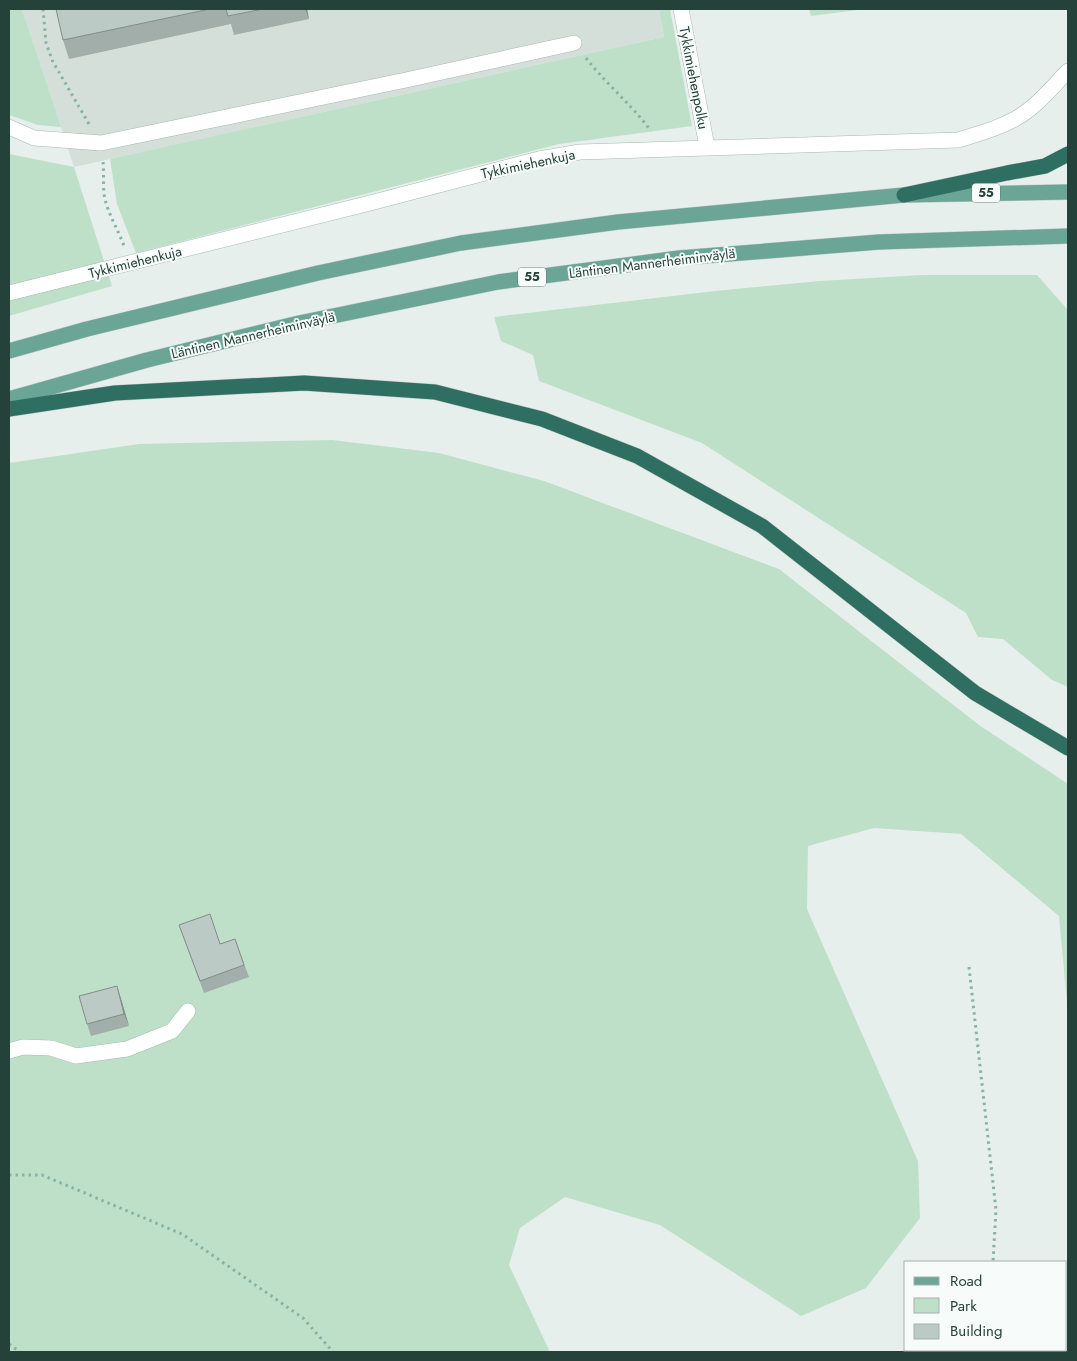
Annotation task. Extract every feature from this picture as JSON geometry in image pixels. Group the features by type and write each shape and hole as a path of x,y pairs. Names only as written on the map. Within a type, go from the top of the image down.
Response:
{"highway":[{"path":"904,195 1045,166 1068,154"},
{"path":"9,409 115,393 304,383 435,392 542,419 637,456 762,526 975,693 1068,748"}],"main road":[{"name":"55","path":"9,351 87,329 318,273 461,243 618,222 904,195 1068,192"},
{"name":"Läntinen Mannerheiminväylä","path":"9,399 147,360 299,323 498,282 679,258 879,242 1068,236"}],"street":[{"name":"Tykkimiehenpolku","path":"681,9 707,147"},
{"path":"9,128 34,138 101,143 574,43"},
{"name":"Tykkimiehenkuja","path":"9,293 130,264 539,159 580,152 958,140 990,131 1014,120 1035,105 1068,71"},
{"path":"9,1051 23,1047 51,1048 76,1056 127,1049 172,1031 188,1011"}],"path":[{"path":"43,9 46,43 53,62 101,143 104,194 130,264"},
{"path":"574,43 599,75 641,117 666,150"},
{"path":"970,967 996,1210 993,1261"},
{"path":"9,1175 42,1175 182,1234 303,1318 333,1352"},
{"path":"9,1344 20,1352"}],"shaded area":[{"path":"22,9 659,9 664,37 74,167"}],"green space":[{"path":"9,9 22,9 61,127 38,125 9,115"},
{"path":"659,9 670,9 692,126 559,144 136,253 117,204 110,159 664,37"},
{"path":"809,9 865,9 811,16"},
{"path":"9,154 74,167 112,286 9,316"},
{"path":"922,275 1037,275 1068,310 1068,687 1052,680 1003,639 978,637 966,613 702,443 539,381 533,355 501,341 494,317 715,291 820,281"},
{"path":"332,440 439,453 544,481 779,569 979,725 1068,784 1068,1014 1059,916 961,834 874,828 808,846 807,909 918,1161 920,1218 866,1288 801,1316 660,1225 565,1197 520,1228 509,1265 550,1352 9,1352 9,463 139,444"}],"building":[{"path":"56,9 210,9 63,40"},
{"path":"226,9 263,9 228,16"},
{"path":"210,914 220,944 235,939 244,965 200,981 179,925"},
{"path":"117,986 124,1014 87,1024 79,996"}]}
